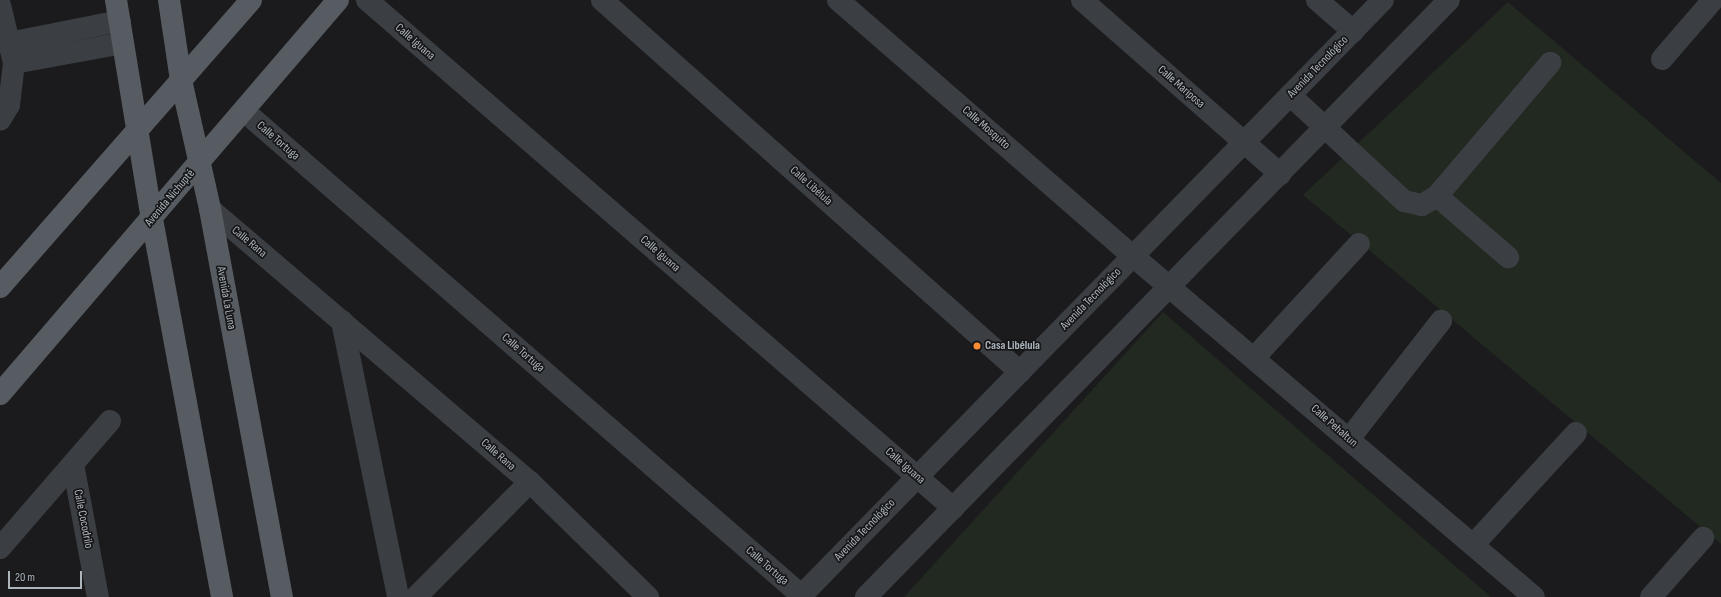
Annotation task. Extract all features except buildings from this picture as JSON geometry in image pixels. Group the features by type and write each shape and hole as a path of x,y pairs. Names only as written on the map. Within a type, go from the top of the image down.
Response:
{"main road":[{"name":"Avenida La Luna","path":"169,0 181,80 210,209 282,597"},
{"path":"0,287 251,0"},
{"name":"Avenida Nichupté","path":"0,394 244,112 338,0"},
{"path":"118,10 152,219 222,597"}],"street":[{"name":"Calle Iguana","path":"367,0 953,508"},
{"name":"Calle Libélula","path":"602,0 1020,372"},
{"name":"Calle Mosquito","path":"838,0 1133,256"},
{"name":"Calle Mariposa","path":"1082,0 1280,174"},
{"path":"1317,0 1353,31"},
{"name":"Avenida Tecnológico","path":"800,596 1383,0"},
{"path":"866,597 1449,0"},
{"path":"1662,59 1713,0"},
{"path":"0,5 11,53 9,105 0,120"},
{"path":"11,53 118,10"},
{"path":"11,53 123,43"},
{"path":"1290,95 1404,201 1422,205 1437,196 1550,63"},
{"name":"Calle Tortuga","path":"244,112 800,596"},
{"path":"1437,196 1508,257"},
{"name":"Calle Rana","path":"210,209 530,482 648,597"},
{"path":"1254,358 1359,244"},
{"name":"Calle Pehaltun","path":"1133,256 1534,597"},
{"path":"342,321 398,597"},
{"path":"1349,439 1441,321"},
{"name":"Calle Cocodrilo","path":"0,548 110,421"},
{"path":"1473,545 1576,433"},
{"name":"Calle Cocodrilo","path":"73,464 98,597"},
{"path":"416,597 530,482"},
{"path":"1651,597 1703,538"}],"shaded area":[{"path":"1508,2 1721,183 1721,544 1303,195"},
{"path":"1163,312 1491,597 904,597"}],"place":[{"name":"Casa Libélula","path":"977,346"}]}
